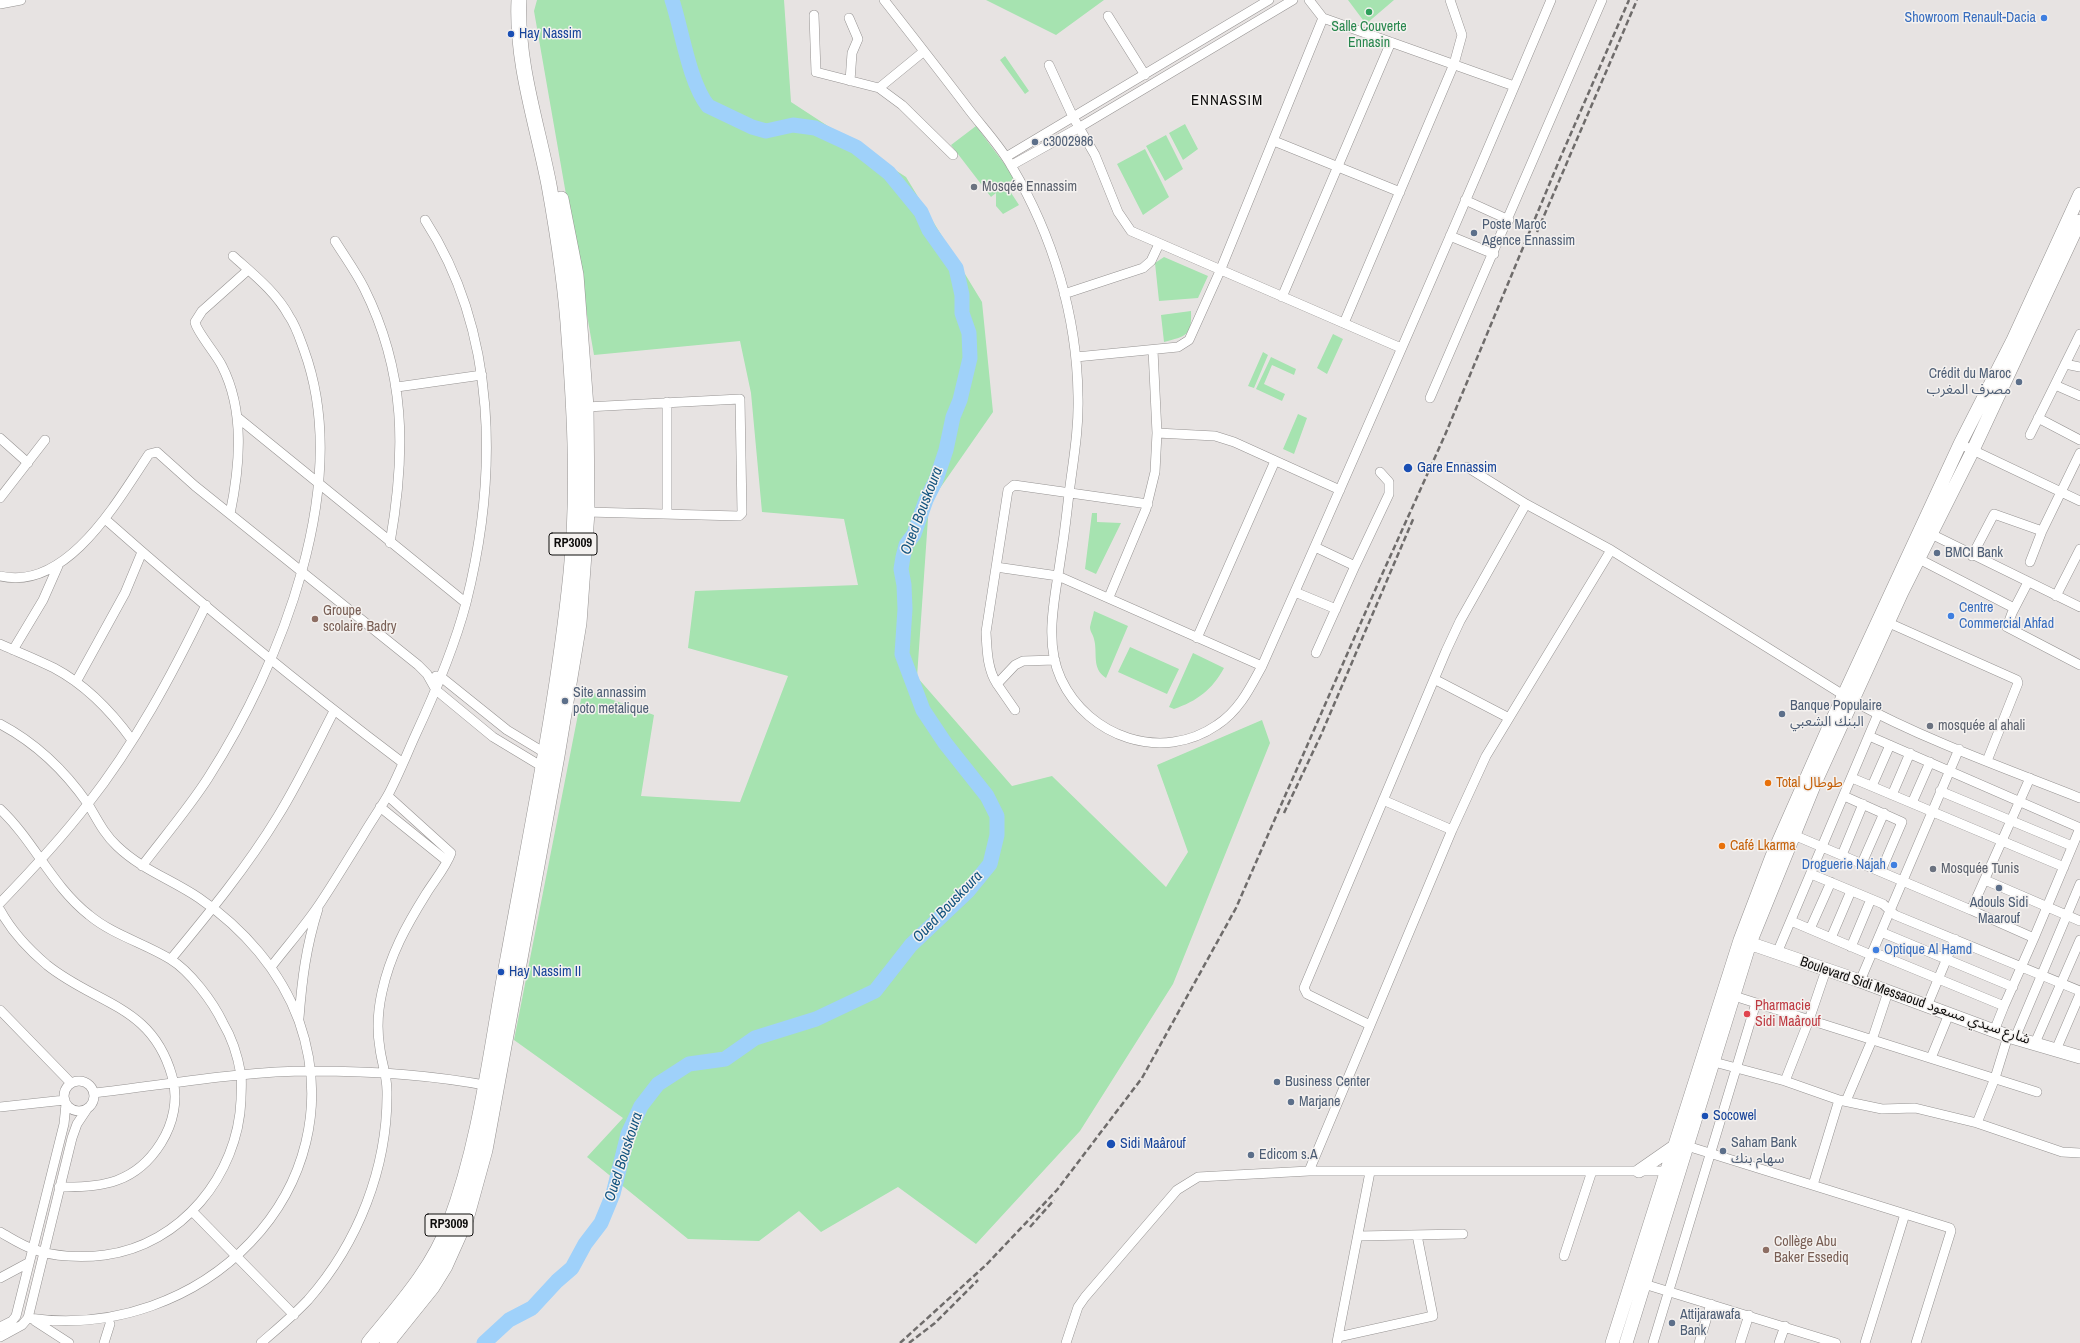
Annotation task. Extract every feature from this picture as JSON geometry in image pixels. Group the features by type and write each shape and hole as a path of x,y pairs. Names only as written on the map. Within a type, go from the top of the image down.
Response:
{"main road":[{"name":"RP3009","path":"519,0 519,47 549,185 559,247 569,332 573,399 575,489 571,574 550,762"},
{"name":"RP3009","path":"387,1343 432,1287 457,1241 466,1219 485,1150 491,1087 550,762 579,623 587,512 586,407 576,276 546,126 529,53 526,20 528,0"},
{"name":"RP3009","path":"368,1343 407,1297 432,1262 450,1224 472,1146 491,1087"}],"street":[{"path":"0,4 20,0"},
{"path":"884,0 1006,157 1035,208 1047,237 1064,294 1076,357 1077,420 1052,624 1055,660 1060,678 1069,694 1082,709 1099,724 1116,734 1135,741 1152,743 1175,741 1196,736 1216,726 1232,713 1246,696 1262,666 1340,490 1551,0"},
{"path":"1006,157 1269,0"},
{"path":"1012,166 1293,0"},
{"path":"1309,0 1324,18 1514,86"},
{"path":"1344,323 1454,64 1462,35 1450,0"},
{"path":"1430,398 1494,254 1602,0"},
{"path":"814,16 816,72 879,88 902,105 952,155"},
{"path":"1108,16 1145,75"},
{"path":"849,18 858,39 852,53 850,81"},
{"path":"1076,357 1178,347 1189,340 1220,271 1324,18"},
{"path":"1282,297 1391,42"},
{"path":"879,88 923,52"},
{"path":"1050,65 1073,117 1096,155 1124,223 1131,231 1220,271 1401,348"},
{"path":"1274,141 1400,192"},
{"path":"1849,697 1889,623 1919,559 1926,532 1973,450 2062,248 2080,194"},
{"path":"1465,200 1508,220"},
{"path":"270,967 320,904 388,796 436,690 466,603 483,517 486,466 486,420 482,375 471,320 440,243 426,220"},
{"path":"1626,1343 1644,1284 1681,1146 1745,942 1789,832 1815,783 1849,697 1926,532 1960,444 2062,248 2080,221"},
{"path":"1450,236 1494,254"},
{"path":"336,241 367,294 385,337 392,360 397,387 400,429 400,470 390,542"},
{"path":"1064,294 1143,268 1151,261 1159,244"},
{"path":"142,866 207,779 233,734 270,658 284,626 303,572 318,485 320,448 318,404 307,360 290,316 280,302 233,256"},
{"path":"230,514 238,466 237,417 230,383 225,371 195,322 202,311 248,270"},
{"path":"2030,435 2080,334"},
{"path":"1109,597 1148,504 1155,472 1156,433 1153,350"},
{"path":"2065,364 2080,367"},
{"path":"397,387 482,375"},
{"path":"2055,385 2080,396"},
{"path":"586,407 740,399 742,513 740,516 587,512"},
{"path":"667,402 667,514"},
{"path":"237,417 318,485 466,603"},
{"path":"2038,418 2080,440"},
{"path":"1156,433 1214,436 1234,442 1340,490"},
{"path":"0,438 28,463"},
{"path":"0,498 45,440"},
{"path":"1960,444 2080,501"},
{"path":"13,650 44,600 58,566 105,519 149,454 154,451 427,674 436,690 502,744 550,762"},
{"path":"2030,562 2042,531 2080,453"},
{"path":"1197,638 1275,461"},
{"path":"1467,467 1526,504 1611,550 1878,714 1987,761 2080,798"},
{"path":"1316,653 1389,494 1389,482 1380,472"},
{"path":"1015,710 992,674 987,651 986,632 1010,487 1014,485 1148,504"},
{"path":"1370,1025 1307,994 1304,988 1434,679 1460,622 1526,504"},
{"path":"1972,556 1994,514 2042,531"},
{"path":"105,519 142,552 334,711 403,763"},
{"path":"1926,532 1972,556 2080,607"},
{"path":"1315,547 1355,566"},
{"path":"1309,1171 1452,830 1486,756 1611,550"},
{"path":"2056,596 2080,551"},
{"path":"76,682 125,594 142,552"},
{"path":"1919,559 2014,608"},
{"path":"0,576 20,578 58,566"},
{"path":"996,567 1058,576 1109,597 1262,666"},
{"path":"2028,582 2014,608 2007,627 2080,665"},
{"path":"1295,592 1336,609"},
{"path":"0,903 41,861 88,804 132,740 182,655 206,605"},
{"path":"1889,623 2017,680 2018,683 1987,761"},
{"path":"0,644 54,668 76,682 108,710 132,740"},
{"path":"997,684 1015,665 1023,661 1055,660"},
{"path":"427,674 441,677 507,730 550,762"},
{"path":"1434,679 1509,718"},
{"path":"171,959 213,909 247,864 279,815 308,764 334,711"},
{"path":"1777,953 1792,921 1878,714"},
{"path":"0,724 27,740 47,756 88,804 101,827 116,846 142,866 199,898 244,936 282,984 299,1022 311,1071 311,1124 306,1150 298,1175 288,1199 274,1220 241,1260 213,1283 187,1299 146,1316 110,1324 75,1326 30,1318"},
{"path":"1869,736 1950,770 2080,828 2048,907 1994,1030"},
{"path":"1872,786 1890,745"},
{"path":"1860,981 1889,909 1903,880 1959,749"},
{"path":"1892,795 1910,753"},
{"path":"1912,803 1930,762"},
{"path":"1852,778 2064,867"},
{"path":"1972,910 2012,822 2030,778"},
{"path":"1940,792 2072,846"},
{"path":"261,1343 294,1315 319,1287 334,1267 350,1241 364,1209 376,1174 384,1138 387,1104 387,1074 380,1050 379,1023 382,994 388,968 406,926 447,861 450,852 388,796"},
{"path":"1844,796 1901,820 1902,824 1881,871"},
{"path":"1383,800 1452,830"},
{"path":"1842,855 1863,804"},
{"path":"380,807 447,861"},
{"path":"0,809 15,823 41,861 69,897 90,916 117,934 171,959 196,983 223,1021 234,1049 242,1076 240,1111 232,1148 218,1179 192,1211 168,1232 149,1242 128,1250 92,1256 43,1252 31,1248 0,1232"},
{"path":"1862,863 1884,813"},
{"path":"1789,832 1903,880 2034,938"},
{"path":"1811,874 1882,904 1895,915 2060,983 2080,993 2056,1050"},
{"path":"1985,880 2080,921"},
{"path":"1810,930 1830,882"},
{"path":"1977,1123 2011,1037 2080,884"},
{"path":"1830,938 1851,891"},
{"path":"1851,947 1871,899"},
{"path":"299,1022 303,971 307,946 320,904"},
{"path":"0,910 10,928 29,949 48,965 65,977 125,1011 152,1033 167,1060 174,1084 175,1104 170,1124 162,1142 149,1161 135,1172 118,1181 99,1186 59,1187"},
{"path":"1792,921 1851,947 1938,979 2004,1006"},
{"path":"1881,932 2013,987"},
{"path":"1927,1006 1955,939"},
{"path":"2035,1043 2080,940"},
{"path":"1639,1171 1681,1146 1714,1062 1734,996 1745,942"},
{"name":"Boulevard Sidi Messaoud شارع سيدي مسعود","path":"1745,942 1860,981 2011,1037 2056,1050 2079,1054"},
{"path":"1785,1081 1809,1020 1826,970"},
{"path":"1813,1185 1842,1100 1872,1040 1888,992"},
{"path":"1734,996 2037,1092"},
{"path":"1653,1343 1667,1291 1711,1154 1756,1003"},
{"path":"0,1010 71,1083"},
{"path":"1931,1058 1949,1014"},
{"path":"1714,1062 1785,1081 1842,1100 1882,1109 1915,1108 1977,1123 2062,1152 2080,1153"},
{"path":"94,1093 242,1076 311,1071 387,1074 491,1087"},
{"path":"0,1327 12,1321 16,1316 31,1248 62,1131 66,1102 64,1094 71,1083 76,1081 86,1082 90,1085 94,1093 93,1102 74,1131 43,1252 30,1318 22,1325 0,1337"},
{"path":"0,1107 66,1102 74,1110 87,1109"},
{"path":"1681,1146 1813,1185 1951,1229 1916,1343"},
{"path":"1066,1343 1078,1307 1085,1297 1165,1202 1187,1183 1198,1177 1309,1171 1674,1171"},
{"path":"1564,1256 1592,1171"},
{"path":"1612,1343 1674,1171"},
{"path":"1370,1172 1337,1340 1433,1316 1417,1235"},
{"path":"192,1211 294,1315"},
{"path":"1865,1343 1905,1214"},
{"path":"1358,1236 1463,1234"},
{"path":"0,1278 28,1263"},
{"path":"1644,1284 1785,1326 1822,1341 1836,1343"},
{"path":"1699,1343 1711,1304"},
{"path":"1740,1343 1749,1315"},
{"path":"30,1318 69,1343"},
{"path":"104,1343 110,1324"},
{"path":"1780,1343 1785,1326"}],"green space":[{"path":"537,0 784,0 791,102 906,177 982,302 993,412 929,504 917,677 1012,786 1052,776 1166,887 1188,852 1157,765 1262,720 1270,743 1173,984 1080,1131 976,1244 898,1187 821,1232 799,1211 759,1241 688,1239 587,1157 623,1118 514,1040 583,689 654,715 641,796 740,802 788,676 688,648 695,591 858,585 844,519 762,512 751,393 740,341 594,355 534,11"},
{"path":"986,0 1104,0 1056,35"},
{"name":"Salle Couverte Ennasin","path":"1348,0 1394,0 1366,24"},
{"path":"1005,56 1029,91 1025,94 1000,60"},
{"path":"1185,124 1198,149 1183,160 1169,133"},
{"path":"976,126 1015,178 1006,185 1019,205 1003,214 996,206 996,193 991,197 951,145"},
{"path":"1166,135 1183,169 1165,181 1146,146"},
{"path":"1145,149 1169,197 1143,215 1117,164"},
{"path":"1164,257 1208,276 1198,298 1159,301 1155,263"},
{"path":"1191,311 1190,326 1186,334 1164,342 1161,315"},
{"path":"1333,334 1343,339 1327,374 1317,368"},
{"path":"1263,352 1268,355 1254,388 1248,386"},
{"path":"1271,357 1296,369 1294,375 1272,365 1264,384 1285,394 1282,401 1256,389"},
{"path":"1298,414 1307,418 1294,454 1283,449"},
{"path":"1092,513 1097,513 1097,522 1121,523 1096,574 1085,569"},
{"path":"1094,611 1128,626 1106,678 1098,670 1094,637 1090,629"},
{"path":"1130,647 1179,669 1167,694 1118,672"},
{"path":"1193,653 1224,668 1214,683 1203,694 1174,709 1169,707"}],"waterway":[{"name":"Oued Bouskoura","path":"484,1343 509,1320 532,1308 557,1281 572,1268 585,1244 601,1223 613,1194 628,1134 641,1106 658,1084 689,1064 725,1059 755,1038 816,1019 875,991 911,945 968,891 990,864 997,835 997,816 987,796 945,743 923,710 902,654 905,609 904,585 901,569 903,557 906,545 914,534 926,500 936,480 946,450 953,417 960,400 970,358 969,333 962,313 962,295 956,268 929,230 921,212 889,173 856,147 815,128 793,125 766,131 752,127 708,106 701,96 691,70 672,0"}],"railway":[{"path":"900,1343 986,1265 1057,1190 1142,1078 1236,908 1380,579 1445,435 1559,161 1629,0"},
{"path":"1537,232 1637,0"},
{"path":"1284,813 1321,735 1414,517"},
{"path":"1030,1227 1054,1200"},
{"path":"909,1343 935,1323 978,1280"}],"place":[{"name":"Salle Couverte Ennasin","path":"1369,12"},
{"name":"Showroom Renault-Dacia","path":"2044,18"},
{"name":"Hay Nassim","path":"511,34"},
{"name":"c3002986","path":"1035,142"},
{"name":"Mosqée Ennassim","path":"974,187"},
{"name":"Poste Maroc Agence Ennassim","path":"1474,233"},
{"name":"Crédit du Maroc مصرف المغرب","path":"2019,382"},
{"name":"Gare Ennassim","path":"1408,468"},
{"name":"BMCI Bank","path":"1937,553"},
{"name":"Centre Commercial Ahfad","path":"1951,616"},
{"name":"Groupe scolaire Badry","path":"315,619"},
{"name":"Site annassim poto metalique","path":"565,701"},
{"name":"Banque Populaire البنك الشعبي","path":"1782,714"},
{"name":"mosquée al ahali","path":"1930,726"},
{"name":"Total طوطال","path":"1768,783"},
{"name":"Café Lkarma","path":"1722,846"},
{"name":"Droguerie Najah","path":"1894,865"},
{"name":"Mosquée Tunis","path":"1933,869"},
{"name":"Adouls Sidi Maarouf","path":"1999,888"},
{"name":"Optique Al Hamd","path":"1876,950"},
{"name":"Hay Nassim II","path":"501,972"},
{"name":"Pharmacie Sidi Maârouf","path":"1747,1014"},
{"name":"Business Center","path":"1277,1082"},
{"name":"Marjane","path":"1291,1102"},
{"name":"Socowel","path":"1705,1116"},
{"name":"Sidi Maârouf","path":"1111,1144"},
{"name":"Saham Bank سهام بنك","path":"1723,1151"},
{"name":"Edicom s.A","path":"1251,1155"},
{"name":"Collège Abu Baker Essediq","path":"1766,1250"},
{"name":"Attijarawafa Bank","path":"1672,1323"}],"district":[{"name":"ENNASSIM","path":"1227,101"}]}
